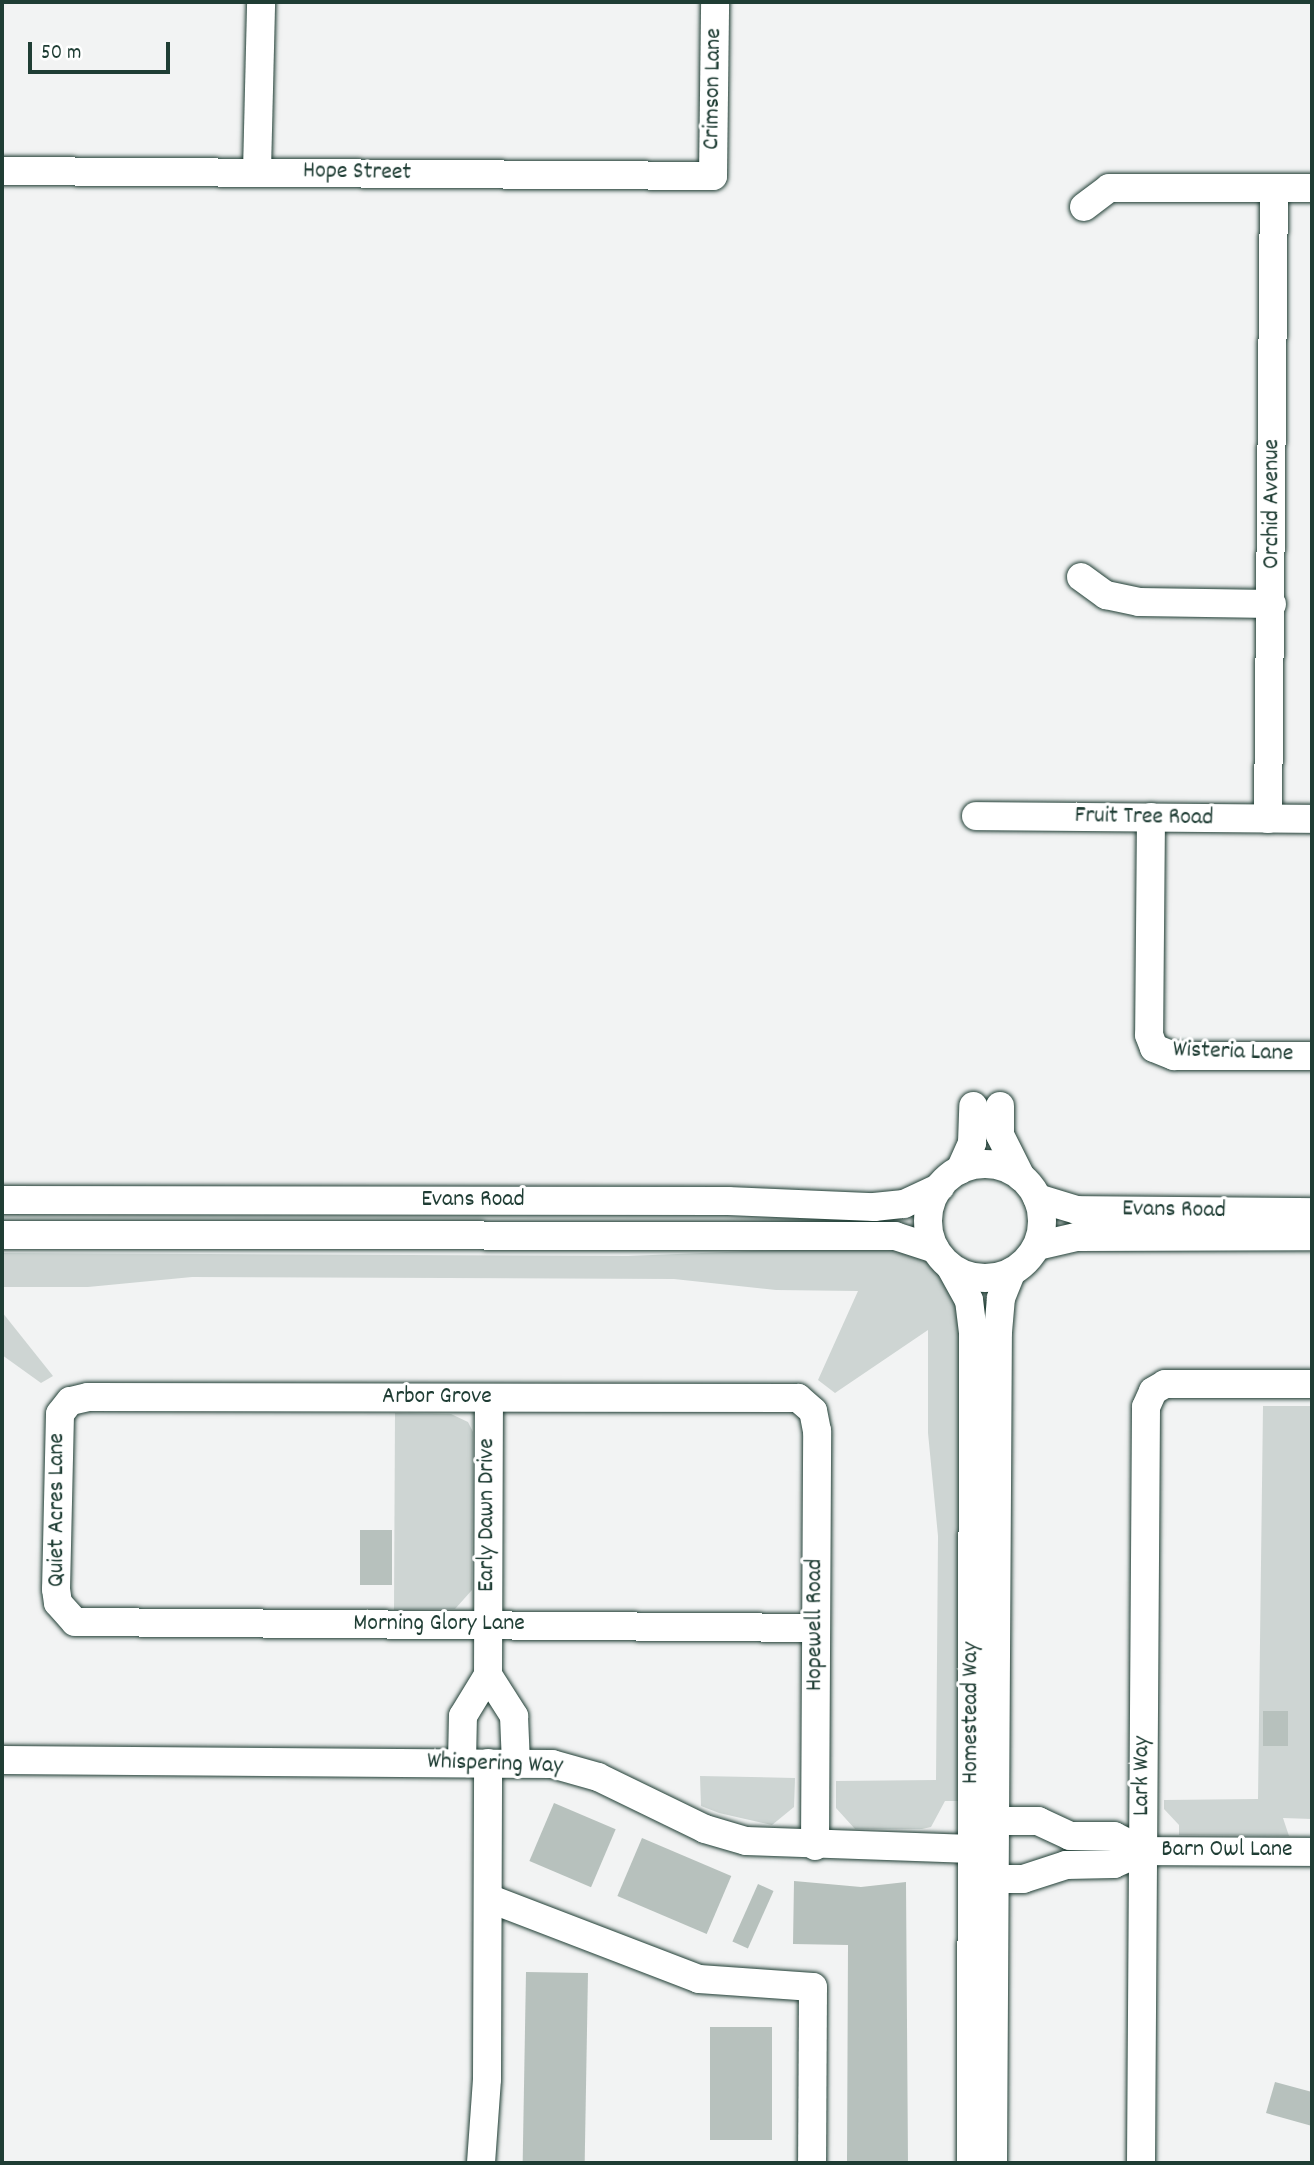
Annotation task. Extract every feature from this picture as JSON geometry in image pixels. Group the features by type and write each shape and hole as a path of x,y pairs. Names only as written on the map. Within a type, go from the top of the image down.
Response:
{"street":[{"path":"257,171 261,2"},
{"name":"Crimson Lane","path":"713,176 715,2"},
{"name":"Hope Street","path":"2,171 713,176"},
{"path":"1084,207 1109,188 1312,188"},
{"name":"Orchid Avenue","path":"1268,819 1274,188"},
{"path":"1081,577 1106,595 1139,602 1272,604"},
{"name":"Fruit Tree Road","path":"976,816 1312,819"},
{"name":"Wisteria Lane","path":"1151,817 1149,1035 1154,1048 1174,1056 1312,1056"},
{"path":"986,1106 1029,1187 1042,1222 1037,1246 1011,1273 987,1279 943,1258 929,1210 950,1178 972,1143 986,1106"},
{"path":"950,1178 998,1165 1029,1187"},
{"name":"Evans Road","path":"2,1199 728,1201 874,1208 904,1204 950,1178"},
{"name":"Evans Road","path":"1029,1187 1077,1210 1312,1212"},
{"path":"447,1202 448,1237"},
{"name":"Evans Road","path":"2,1235 895,1236 943,1258"},
{"name":"Evans Road","path":"1037,1246 1076,1237 1312,1236"},
{"name":"Homestead Way","path":"943,1258 968,1300 973,1334 971,2163"},
{"name":"Homestead Way","path":"993,2163 998,1322 1011,1273"},
{"name":"Lark Way","path":"1141,2163 1144,1421 1153,1391 1177,1383 1312,1384"},
{"name":"Arbor Grove","path":"65,1406 88,1397 798,1398 809,1406"},
{"name":"Early Dawn Drive","path":"488,1675 489,1398"},
{"name":"Quiet Acres Lane","path":"65,1406 57,1422 56,1575 65,1614"},
{"name":"Hopewell Road","path":"809,1406 817,1440 816,1846"},
{"name":"Morning Glory Lane","path":"65,1614 81,1624 816,1628"},
{"path":"481,2163 488,1898 475,1762 463,1716 488,1675 514,1716 516,1763"},
{"name":"Whispering Way","path":"2,1760 475,1762 573,1768 705,1829 776,1846 972,1849"},
{"path":"994,1879 972,1849 995,1821"},
{"name":"Barn Owl Lane","path":"995,1821 1038,1821 1064,1834 1114,1836 1143,1851"},
{"path":"1064,1834 1064,1866"},
{"name":"Barn Owl Lane","path":"994,1879 1040,1877 1064,1866 1114,1864 1143,1851 1312,1852"},
{"path":"488,1898 699,1979 813,1987 812,2163"}],"shaded area":[{"path":"881,1246 929,1259 959,1307 959,1801 945,1801 931,1827 922,1829 855,1829 836,1808 836,1781 936,1780 938,1536 928,1433 928,1330 835,1393 818,1380 858,1291 776,1290 674,1279 192,1277 88,1287 2,1287 2,1253 628,1256"},
{"path":"2,1312 53,1376 41,1383 2,1355"},
{"path":"1263,1406 1312,1406 1312,1819 1283,1818 1289,1836 1179,1835 1179,1825 1164,1809 1164,1800 1258,1799"},
{"path":"395,1413 451,1414 468,1422 473,1432 472,1590 455,1609 394,1610"},
{"path":"700,1776 795,1778 794,1807 772,1825 719,1813 701,1806"}],"building":[{"path":"360,1530 392,1530 392,1585 360,1585"},
{"path":"1263,1711 1288,1711 1288,1746 1263,1746"},
{"path":"554,1803 616,1829 591,1887 529,1861"},
{"path":"642,1838 731,1876 707,1934 617,1896"},
{"path":"794,1881 861,1887 906,1882 908,2163 847,2163 848,1945 793,1944"},
{"path":"758,1884 774,1891 748,1948 732,1942"},
{"path":"526,1972 588,1973 585,2163 523,2163"},
{"path":"710,2027 772,2027 772,2140 710,2140"},
{"path":"1275,2082 1312,2092 1312,2126 1266,2113"}]}
